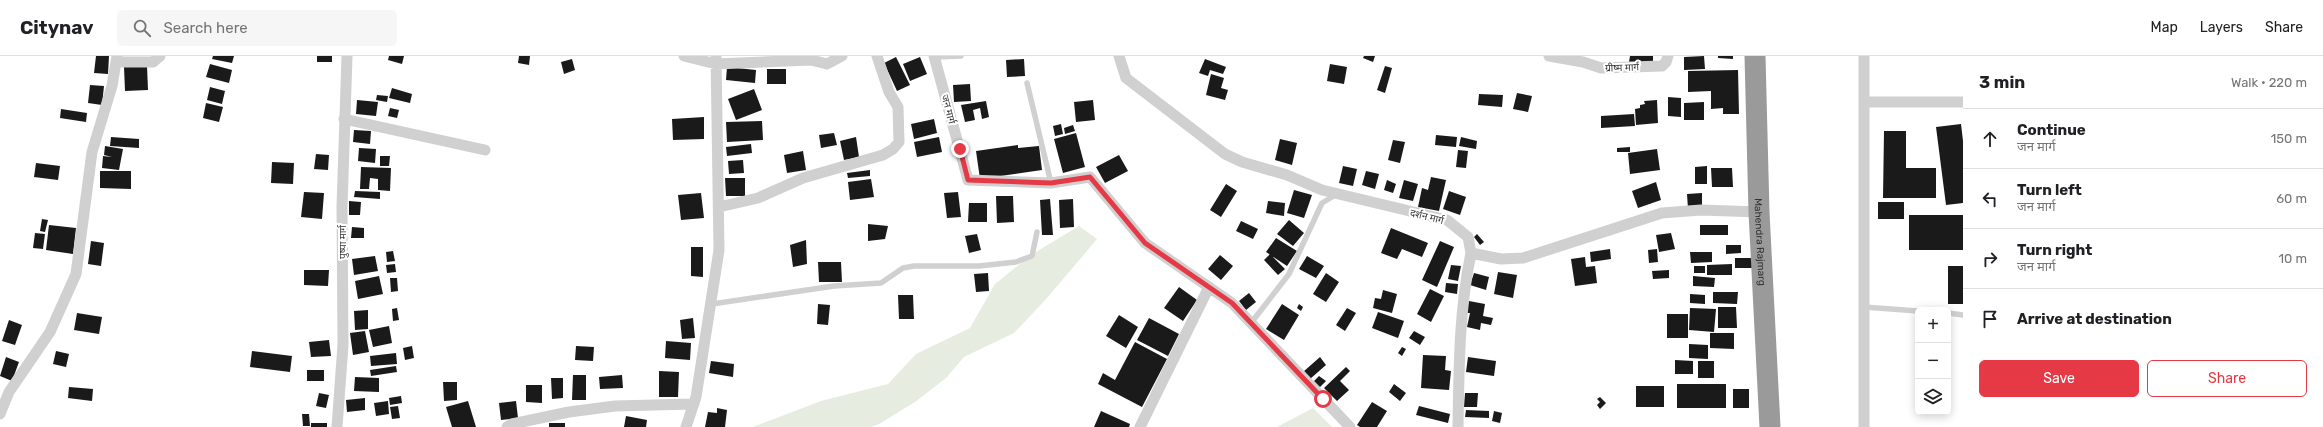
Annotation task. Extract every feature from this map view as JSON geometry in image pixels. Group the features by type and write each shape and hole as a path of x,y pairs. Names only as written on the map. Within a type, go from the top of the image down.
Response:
{"highway":[{"name":"Mahendra Rajmarg","path":"1755,56 1759,212 1770,427"}],"street":[{"path":"0,414 9,392 50,332 76,274 92,152 112,86 117,59 153,62 160,56"},
{"name":"पुष्पा मार्ग","path":"337,427 343,345 342,207 347,56"},
{"path":"684,56 716,60 811,60 827,64 842,56"},
{"path":"719,207 758,198 803,178 883,155 897,145 899,142 898,107 889,92 877,56"},
{"name":"जन मार्ग","path":"934,56 968,180 1051,183 1090,177 1145,243 1232,303 1350,427"},
{"name":"दर्शन मार्ग","path":"1119,56 1126,78 1224,154 1338,194 1447,220 1468,237 1471,253"},
{"name":"ग्रीष्म मार्ग","path":"1549,56 1583,62 1601,68 1662,66 1666,62 1668,56"},
{"path":"1864,56 1864,427"},
{"path":"686,427 694,404 712,304 719,250 716,60"},
{"path":"1864,102 1963,102"},
{"path":"344,119 485,150"},
{"path":"1458,427 1459,343 1464,285 1471,253 1501,259 1523,258 1662,213 1702,210 1759,212"},
{"path":"1140,427 1209,287"},
{"path":"510,426 569,412 616,406 694,404"}],"lane":[{"path":"934,56 961,56"},
{"path":"1027,83 1051,183"},
{"path":"1251,323 1289,274 1322,203 1338,194"},
{"path":"712,304 834,286 881,283 903,268 914,266 962,266 1016,262 1032,256 1037,232"},
{"path":"1864,306 1915,311"},
{"path":"1951,313 1963,315"}],"shaded area":[{"path":"1079,226 1097,239 1047,298 1014,333 964,357 946,378 915,402 879,424 870,427 753,427 821,401 888,384 916,354 970,328 995,284 1031,255"},
{"path":"1313,408 1332,427 1277,427"}],"building":[{"path":"96,56 109,56 108,74 94,73"},
{"path":"213,56 234,56 232,63 212,59"},
{"path":"317,56 332,56 332,62 317,62"},
{"path":"389,56 404,56 402,64 388,60"},
{"path":"519,56 530,56 529,65 518,63"},
{"path":"1364,56 1375,56 1373,62 1363,58"},
{"path":"1630,56 1653,56 1653,63 1629,62"},
{"path":"1704,56 1705,69 1684,70 1684,57"},
{"path":"1718,56 1733,56 1733,59 1718,58"},
{"path":"896,57 910,85 897,91 884,63"},
{"path":"920,57 927,74 910,81 903,64"},
{"path":"572,59 575,70 564,74 561,62"},
{"path":"1024,59 1025,76 1007,77 1006,60"},
{"path":"1205,59 1226,67 1223,74 1210,70 1208,76 1199,73"},
{"path":"210,64 232,70 229,83 206,77"},
{"path":"1330,64 1347,67 1344,84 1327,81"},
{"path":"147,66 148,90 125,91 124,67"},
{"path":"1385,66 1392,68 1385,93 1377,90"},
{"path":"727,67 756,70 755,83 726,80"},
{"path":"767,69 786,69 786,84 767,84"},
{"path":"1738,70 1739,114 1723,114 1723,108 1711,109 1711,91 1688,92 1688,71"},
{"path":"1211,74 1224,78 1221,88 1228,90 1225,100 1206,95"},
{"path":"970,84 971,101 954,102 953,85"},
{"path":"90,85 104,86 102,105 88,103"},
{"path":"210,87 225,91 222,104 207,100"},
{"path":"392,88 412,94 410,103 389,98"},
{"path":"754,89 762,110 736,120 728,99"},
{"path":"1517,93 1532,96 1528,112 1513,109"},
{"path":"1479,94 1503,95 1502,107 1478,105"},
{"path":"377,95 388,96 387,102 376,100"},
{"path":"1668,97 1681,98 1681,117 1668,116"},
{"path":"357,100 378,102 376,116 356,114"},
{"path":"1093,100 1095,120 1076,122 1074,102"},
{"path":"1657,100 1658,123 1636,125 1635,109 1640,108 1640,105 1645,104 1644,101"},
{"path":"986,101 989,117 982,119 980,108 973,110 975,120 965,122 961,105"},
{"path":"1704,102 1704,120 1684,120 1684,103"},
{"path":"206,103 223,107 219,122 203,118"},
{"path":"390,108 399,110 397,118 388,116"},
{"path":"61,109 87,113 86,122 60,118"},
{"path":"1634,114 1635,126 1601,128 1601,116"},
{"path":"704,117 704,139 673,140 672,119"},
{"path":"934,119 937,133 914,139 911,124"},
{"path":"762,121 763,140 727,142 726,122"},
{"path":"1061,124 1063,134 1055,136 1053,126"},
{"path":"1961,124 1963,141 1963,203 1946,205 1936,127"},
{"path":"1073,125 1075,131 1065,134 1064,128"},
{"path":"354,130 371,131 370,144 353,142"},
{"path":"1884,131 1906,131 1906,168 1936,168 1936,198 1883,198"},
{"path":"834,133 837,145 821,148 819,135"},
{"path":"1076,133 1085,167 1063,173 1054,139"},
{"path":"1436,135 1457,137 1456,147 1435,145"},
{"path":"111,137 139,139 139,148 110,146"},
{"path":"856,137 859,157 844,160 840,141"},
{"path":"939,137 942,152 917,157 914,142"},
{"path":"1461,137 1477,141 1476,149 1459,146"},
{"path":"1280,139 1297,143 1292,165 1275,160"},
{"path":"1393,140 1405,142 1400,163 1388,160"},
{"path":"751,144 752,153 727,156 726,147"},
{"path":"1018,145 1018,148 1039,146 1042,170 980,179 976,151"},
{"path":"105,146 123,149 119,170 102,168 103,156 112,157 104,155"},
{"path":"1630,147 1630,152 1617,152 1617,148"},
{"path":"359,148 376,149 375,163 358,161"},
{"path":"1657,149 1660,170 1630,174 1628,153"},
{"path":"1458,150 1468,151 1466,168 1456,167"},
{"path":"803,151 806,170 787,173 784,155"},
{"path":"316,154 329,155 328,170 314,169"},
{"path":"1119,155 1128,171 1105,183 1096,167"},
{"path":"380,156 390,156 389,166 380,166"},
{"path":"743,160 744,173 729,174 728,161"},
{"path":"272,162 294,163 293,184 271,183"},
{"path":"36,163 60,166 58,180 34,177"},
{"path":"1343,166 1357,169 1353,186 1339,183"},
{"path":"1707,166 1707,184 1695,184 1695,167"},
{"path":"361,167 391,168 390,191 378,190 378,179 370,178 369,189 360,189"},
{"path":"1711,168 1732,168 1733,187 1712,187"},
{"path":"870,170 870,176 848,178 847,173"},
{"path":"100,171 131,171 131,189 100,188"},
{"path":"1366,171 1379,174 1375,189 1362,185"},
{"path":"1431,177 1446,180 1439,211 1418,207 1422,188 1428,190"},
{"path":"725,178 745,178 745,196 726,196"},
{"path":"871,179 874,197 850,200 848,182"},
{"path":"1387,180 1396,184 1393,193 1384,190"},
{"path":"1404,180 1418,184 1413,201 1399,198"},
{"path":"1656,182 1661,200 1638,208 1632,191"},
{"path":"1226,184 1237,191 1221,217 1210,210"},
{"path":"1294,190 1312,195 1304,218 1287,213"},
{"path":"355,191 380,192 380,199 354,197"},
{"path":"1449,191 1466,197 1460,215 1443,209"},
{"path":"304,192 324,193 322,219 301,217"},
{"path":"958,192 961,217 947,218 944,193"},
{"path":"701,193 704,218 681,220 678,195"},
{"path":"1702,193 1702,208 1688,209 1687,194"},
{"path":"996,196 1013,196 1014,222 997,223"},
{"path":"1050,199 1053,235 1042,235 1040,200"},
{"path":"1073,199 1074,227 1060,228 1059,200"},
{"path":"349,201 361,202 360,215 349,215"},
{"path":"1268,201 1285,203 1284,216 1266,213"},
{"path":"1878,202 1904,202 1904,219 1878,219"},
{"path":"969,203 987,203 987,222 968,222"},
{"path":"1909,215 1963,215 1963,250 1909,250"},
{"path":"42,219 48,220 45,232 40,231"},
{"path":"1289,220 1304,233 1293,246 1277,234"},
{"path":"1241,221 1258,229 1253,239 1236,231"},
{"path":"868,224 888,226 885,239 868,241"},
{"path":"49,225 76,228 73,254 46,250"},
{"path":"1700,225 1728,225 1728,235 1700,235"},
{"path":"352,227 364,228 364,238 351,238"},
{"path":"1391,228 1428,243 1422,257 1402,249 1397,259 1381,253"},
{"path":"35,233 45,234 43,249 33,248"},
{"path":"1671,233 1675,249 1659,252 1656,235"},
{"path":"977,234 981,250 969,253 965,236"},
{"path":"1477,234 1484,242 1480,245 1474,237"},
{"path":"1276,238 1297,251 1287,266 1266,252"},
{"path":"806,240 807,264 793,267 790,245"},
{"path":"91,241 104,243 101,266 88,264"},
{"path":"1440,241 1454,247 1437,287 1422,280"},
{"path":"1726,245 1741,245 1741,253 1726,254"},
{"path":"691,247 703,247 703,277 691,276"},
{"path":"1610,249 1611,259 1591,262 1590,252"},
{"path":"1657,249 1658,262 1649,263 1648,250"},
{"path":"393,251 395,261 387,262 386,252"},
{"path":"1690,252 1712,252 1712,262 1691,263"},
{"path":"1270,254 1285,269 1278,275 1264,260"},
{"path":"1220,255 1233,266 1221,280 1208,269"},
{"path":"375,256 378,271 354,275 352,259"},
{"path":"1307,256 1324,266 1316,278 1299,269"},
{"path":"1585,257 1586,267 1595,266 1597,283 1575,286 1571,259"},
{"path":"1735,258 1752,258 1752,268 1735,268"},
{"path":"818,262 841,262 842,282 819,282"},
{"path":"395,264 396,272 387,273 386,265"},
{"path":"1732,264 1732,275 1707,275 1707,265"},
{"path":"1451,265 1461,266 1458,281 1448,279"},
{"path":"1694,266 1705,266 1705,273 1694,273"},
{"path":"1948,266 1963,266 1963,304 1948,304"},
{"path":"304,270 329,270 328,286 304,285"},
{"path":"1669,270 1669,278 1653,279 1652,271"},
{"path":"1498,272 1517,275 1513,298 1494,294"},
{"path":"988,273 989,291 976,292 974,274"},
{"path":"1326,273 1339,282 1326,302 1313,294"},
{"path":"1474,273 1489,277 1486,290 1470,285"},
{"path":"379,276 383,294 358,299 355,281"},
{"path":"1693,276 1715,278 1714,287 1693,286"},
{"path":"390,278 397,278 398,291 391,292"},
{"path":"1446,283 1458,284 1457,294 1445,292"},
{"path":"1179,287 1197,300 1183,321 1164,308"},
{"path":"1430,289 1444,296 1431,322 1417,314"},
{"path":"1383,290 1397,294 1392,313 1373,308 1375,298 1381,299"},
{"path":"1713,292 1738,292 1737,304 1713,303"},
{"path":"1249,293 1256,302 1246,310 1239,301"},
{"path":"1690,294 1705,295 1705,304 1690,303"},
{"path":"898,295 913,295 914,319 899,319"},
{"path":"1469,301 1485,304 1483,316 1493,318 1491,325 1481,323 1480,330 1467,327 1470,313 1466,313"},
{"path":"818,304 830,305 828,325 817,324"},
{"path":"1282,304 1299,315 1284,340 1266,329"},
{"path":"1299,304 1303,307 1301,311 1297,308"},
{"path":"1718,307 1736,307 1737,328 1718,328"},
{"path":"397,308 399,320 393,321 392,309"},
{"path":"1347,308 1356,313 1345,331 1336,325"},
{"path":"1690,308 1716,309 1714,332 1689,330"},
{"path":"368,310 368,329 355,330 354,311"},
{"path":"1378,312 1404,321 1398,338 1372,328"},
{"path":"77,313 102,317 99,334 74,330"},
{"path":"1667,314 1688,314 1688,338 1667,338"},
{"path":"1119,315 1138,327 1126,348 1106,336"},
{"path":"693,318 695,338 682,339 680,320"},
{"path":"1149,318 1179,334 1168,356 1137,340"},
{"path":"9,320 22,325 15,345 2,341"},
{"path":"389,326 392,343 373,347 369,330"},
{"path":"365,331 369,352 353,355 350,333"},
{"path":"1414,331 1425,337 1420,345 1409,338"},
{"path":"1710,333 1734,333 1734,349 1710,348"},
{"path":"329,340 331,356 311,357 309,342"},
{"path":"666,341 691,343 690,360 665,358"},
{"path":"1135,342 1167,359 1142,407 1098,384 1103,373 1115,380"},
{"path":"1689,344 1708,345 1708,359 1689,358"},
{"path":"412,346 414,358 405,360 403,348"},
{"path":"576,346 594,347 593,361 575,360"},
{"path":"1402,347 1406,349 1402,356 1398,353"},
{"path":"56,351 69,354 66,367 53,364"},
{"path":"252,351 292,356 290,372 250,367"},
{"path":"396,353 397,364 371,366 370,356"},
{"path":"1423,355 1446,356 1445,370 1451,371 1449,390 1421,388"},
{"path":"6,357 19,362 12,381 0,376"},
{"path":"1320,357 1326,365 1310,379 1303,372"},
{"path":"1468,357 1496,361 1494,376 1466,372"},
{"path":"1675,360 1693,361 1693,374 1675,374"},
{"path":"711,361 734,364 733,377 709,373"},
{"path":"1698,361 1714,361 1714,378 1698,378"},
{"path":"396,366 397,372 371,376 370,370"},
{"path":"1346,367 1350,371 1340,381 1349,390 1337,401 1324,388"},
{"path":"307,370 324,370 324,381 307,381"},
{"path":"659,371 679,372 678,397 659,397"},
{"path":"573,375 586,375 586,400 572,400"},
{"path":"622,375 623,388 600,389 599,377"},
{"path":"1319,376 1326,381 1320,387 1314,381"},
{"path":"355,377 379,378 379,392 354,391"},
{"path":"551,378 563,378 563,398 552,399"},
{"path":"443,382 457,382 457,400 444,401"},
{"path":"1394,384 1406,393 1400,401 1389,392"},
{"path":"1677,384 1726,384 1726,408 1677,408"},
{"path":"526,385 542,385 542,403 526,402"},
{"path":"1636,386 1664,386 1664,407 1636,407"},
{"path":"69,387 93,389 92,401 68,398"},
{"path":"1733,389 1749,389 1749,408 1733,408"},
{"path":"319,393 329,395 326,408 316,406"},
{"path":"1465,393 1478,393 1477,407 1464,407"},
{"path":"401,396 402,403 390,405 389,398"},
{"path":"1600,397 1606,403 1600,409 1597,405 1600,402 1597,399"},
{"path":"365,398 365,410 347,412 346,400"},
{"path":"388,401 389,414 376,416 374,403"},
{"path":"468,401 476,427 452,427 446,407"},
{"path":"516,401 518,418 501,420 499,403"},
{"path":"1372,402 1387,411 1377,427 1360,427 1357,425"},
{"path":"398,406 400,418 392,419 390,407"},
{"path":"1419,406 1450,414 1448,423 1416,415"},
{"path":"717,408 727,410 725,427 705,427 708,412 717,413"},
{"path":"1466,410 1489,411 1489,418 1465,417"},
{"path":"1101,411 1130,424 1129,427 1094,427"},
{"path":"1494,411 1502,413 1500,423 1492,421"},
{"path":"302,414 309,414 310,426 303,426"},
{"path":"626,416 647,420 646,427 624,427"},
{"path":"311,423 327,423 327,427 311,427"},
{"path":"549,423 565,423 565,427 549,427"}],"route":[{"path":"960,149 968,180 1051,183 1090,177 1145,243 1232,303 1323,399"}]}
